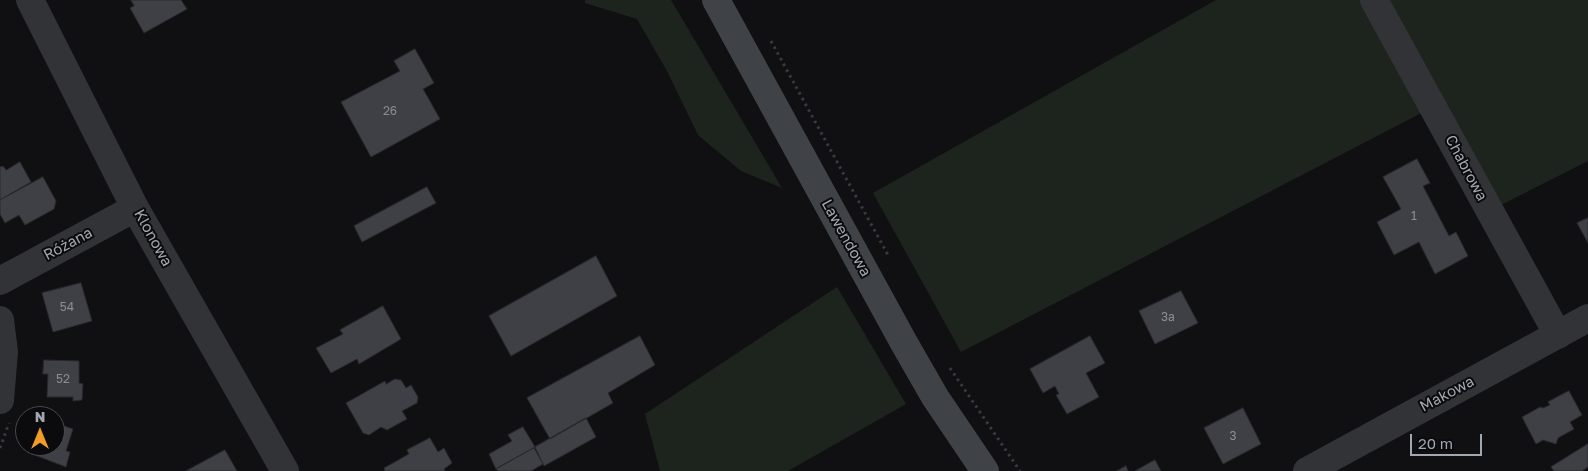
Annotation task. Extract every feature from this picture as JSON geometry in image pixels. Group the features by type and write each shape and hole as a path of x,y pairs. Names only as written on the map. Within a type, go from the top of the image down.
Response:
{"street":[{"name":"Klonowa","path":"30,0 135,208 285,471"},
{"name":"Lawendowa","path":"716,0 904,343 935,397 985,471"},
{"name":"Chabrowa","path":"1374,0 1558,335"},
{"name":"Różana","path":"0,280 135,208"},
{"name":"Makowa","path":"1307,471 1588,318"},
{"path":"0,320 4,352 6,408"}],"path":[{"path":"770,40 892,263"},
{"path":"949,365 1020,471"},
{"path":"0,448 6,408"}],"shaded area":[{"path":"585,0 671,0 782,188 741,171 698,135 667,71 637,19 585,3"},
{"path":"1216,0 1588,0 1588,161 1489,211 1433,107 961,352 873,193"},
{"path":"837,287 906,404 788,471 660,471 645,414"}],"building":[{"path":"131,0 181,0 187,9 144,33 130,8 134,6"},
{"path":"415,49 434,83 423,89 440,119 371,157 341,102 400,71 394,61"},
{"path":"1417,159 1430,183 1423,186 1449,236 1456,232 1468,256 1435,274 1419,242 1394,255 1377,222 1401,209 1383,177"},
{"path":"20,162 31,182 0,200 0,167 3,166 6,170"},
{"path":"43,177 56,201 54,209 25,225 19,215 5,223 0,214 0,200"},
{"path":"427,187 436,203 362,242 354,226"},
{"path":"1588,218 1588,243 1577,223"},
{"path":"596,256 617,296 511,356 489,316"},
{"path":"81,283 92,321 53,332 42,293"},
{"path":"1181,291 1198,323 1155,344 1139,311"},
{"path":"383,306 401,339 359,364 357,359 331,373 316,348 343,334 340,330"},
{"path":"640,336 655,365 608,393 613,403 550,439 527,398"},
{"path":"1090,336 1105,363 1086,373 1099,397 1067,414 1056,395 1059,394 1055,386 1043,393 1030,369"},
{"path":"44,360 79,361 79,383 83,384 82,400 73,401 73,397 47,397 48,374 43,374"},
{"path":"395,379 401,380 406,388 411,385 418,397 417,403 402,411 407,419 387,430 381,427 369,435 363,433 346,403 385,381 386,384"},
{"path":"1569,391 1582,415 1570,422 1574,429 1558,438 1556,444 1543,440 1536,444 1522,417 1540,407 1543,408 1550,405 1548,402"},
{"path":"1243,408 1261,444 1223,464 1204,428"},
{"path":"586,418 596,437 544,466 535,447"},
{"path":"65,426 73,429 66,451 70,452 66,467 37,456 65,456"},
{"path":"523,427 535,447 496,469 489,454 512,441 508,435"},
{"path":"430,438 438,452 444,448 452,463 444,469 445,471 385,471 384,468 409,454 407,450"},
{"path":"1588,444 1588,467 1582,471 1554,471 1551,467"},
{"path":"534,448 543,464 531,471 498,471 496,469"},
{"path":"225,450 237,471 186,471"},
{"path":"1155,460 1161,471 1135,471"},
{"path":"1126,466 1128,471 1117,471"}]}
